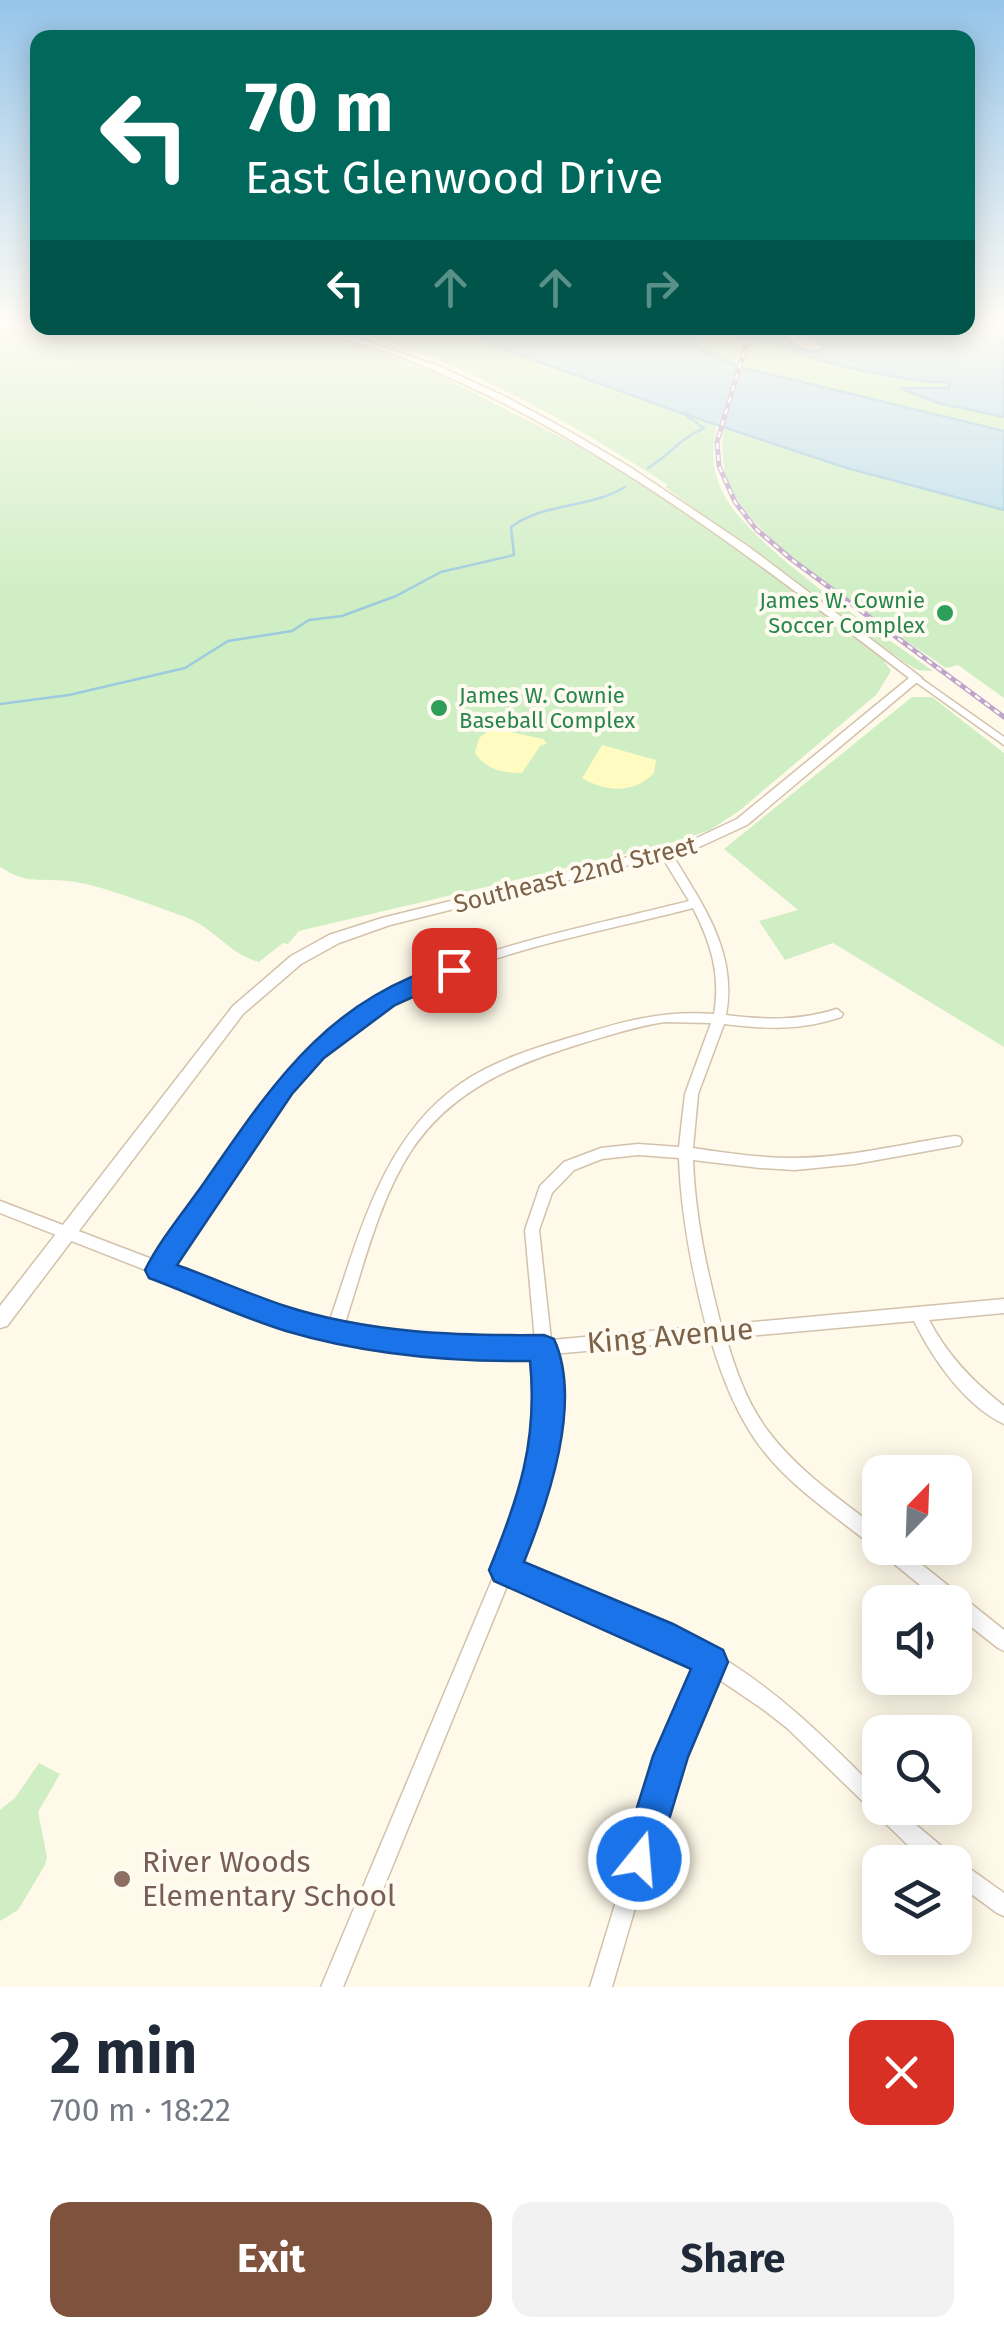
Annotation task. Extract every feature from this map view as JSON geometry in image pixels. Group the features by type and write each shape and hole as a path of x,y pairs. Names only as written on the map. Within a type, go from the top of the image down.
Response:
{"street":[{"path":"522,413 584,445 701,519 1004,742"},
{"name":"Southeast 22nd Street","path":"0,1320 238,1010 270,978 314,948 387,921 708,840 742,822 916,678"},
{"path":"665,852 722,957 725,979 719,1021 689,1105 686,1154 689,1192 715,1330 732,1385 760,1434 803,1480 862,1528"},
{"path":"159,1270 284,1087 339,1031 386,999 454,970 694,904"},
{"path":"334,1332 396,1163 429,1114 462,1086 497,1066 616,1029 677,1016 785,1026 814,1024 837,1014"},
{"path":"332,1987 528,1514 543,1462 548,1396 532,1230 536,1204 549,1179 571,1163 600,1152 631,1150 793,1164 955,1140"},
{"name":"King Avenue","path":"0,1207 286,1318 334,1332 442,1348 544,1348 1004,1306"},
{"path":"919,1315 934,1349 965,1387 1004,1416"},
{"path":"909,1565 1004,1642"},
{"path":"505,1570 661,1636 711,1662 774,1706 886,1816 923,1845"},
{"path":"601,1987 670,1756 711,1662"},
{"path":"972,1882 1004,1906"}],"green space":[{"name":"James W. Cownie Baseball Complex","path":"0,413 513,413 641,483 719,536 884,661 891,671 877,694 739,811 710,830 668,844 299,931 288,944 283,943 259,962 238,953 192,920 139,900 79,883 33,880 0,867"},
{"path":"546,413 685,413 717,424 714,466 722,491 736,513 817,587 933,671 907,664 665,487 668,485"},
{"path":"929,413 984,413 1004,417 1004,431"},
{"name":"James W. Cownie Soccer Complex","path":"723,424 847,468 1004,510 1004,698 958,665 946,668 892,631 826,584 766,533 729,485 723,462"},
{"path":"912,697 932,697 1004,753 1004,1047 833,943 785,960 759,921 798,910 724,849"},
{"path":"39,1763 60,1774 38,1812 47,1857 18,1910 0,1921 0,1810 15,1798"}],"sand":[{"path":"492,728 547,743 540,746 522,773 502,771 484,763 475,753 479,738"},
{"path":"602,745 656,760 654,773 638,785 620,789 582,778"}],"water":[{"path":"680,413 929,413 1004,431 1004,510 847,468"}],"waterway":[{"path":"648,468 704,428 685,413"},
{"path":"0,704 69,695 185,668 228,641 292,631 309,620 342,616 396,596 441,572 514,555 511,527 524,519 625,487"}],"railway":[{"path":"726,413 717,442 719,466 735,502 756,529 1004,717"}],"place":[{"name":"James W. Cownie Soccer Complex","path":"945,613"},
{"name":"James W. Cownie Baseball Complex","path":"439,708"},
{"name":"River Woods Elementary School","path":"122,1879"}],"route":[{"path":"454,970 386,999 315,1051 284,1087 159,1270 286,1318 370,1339 457,1349 544,1348 548,1396 543,1462 534,1499 505,1570 661,1636 711,1662 670,1756 639,1859"}]}
